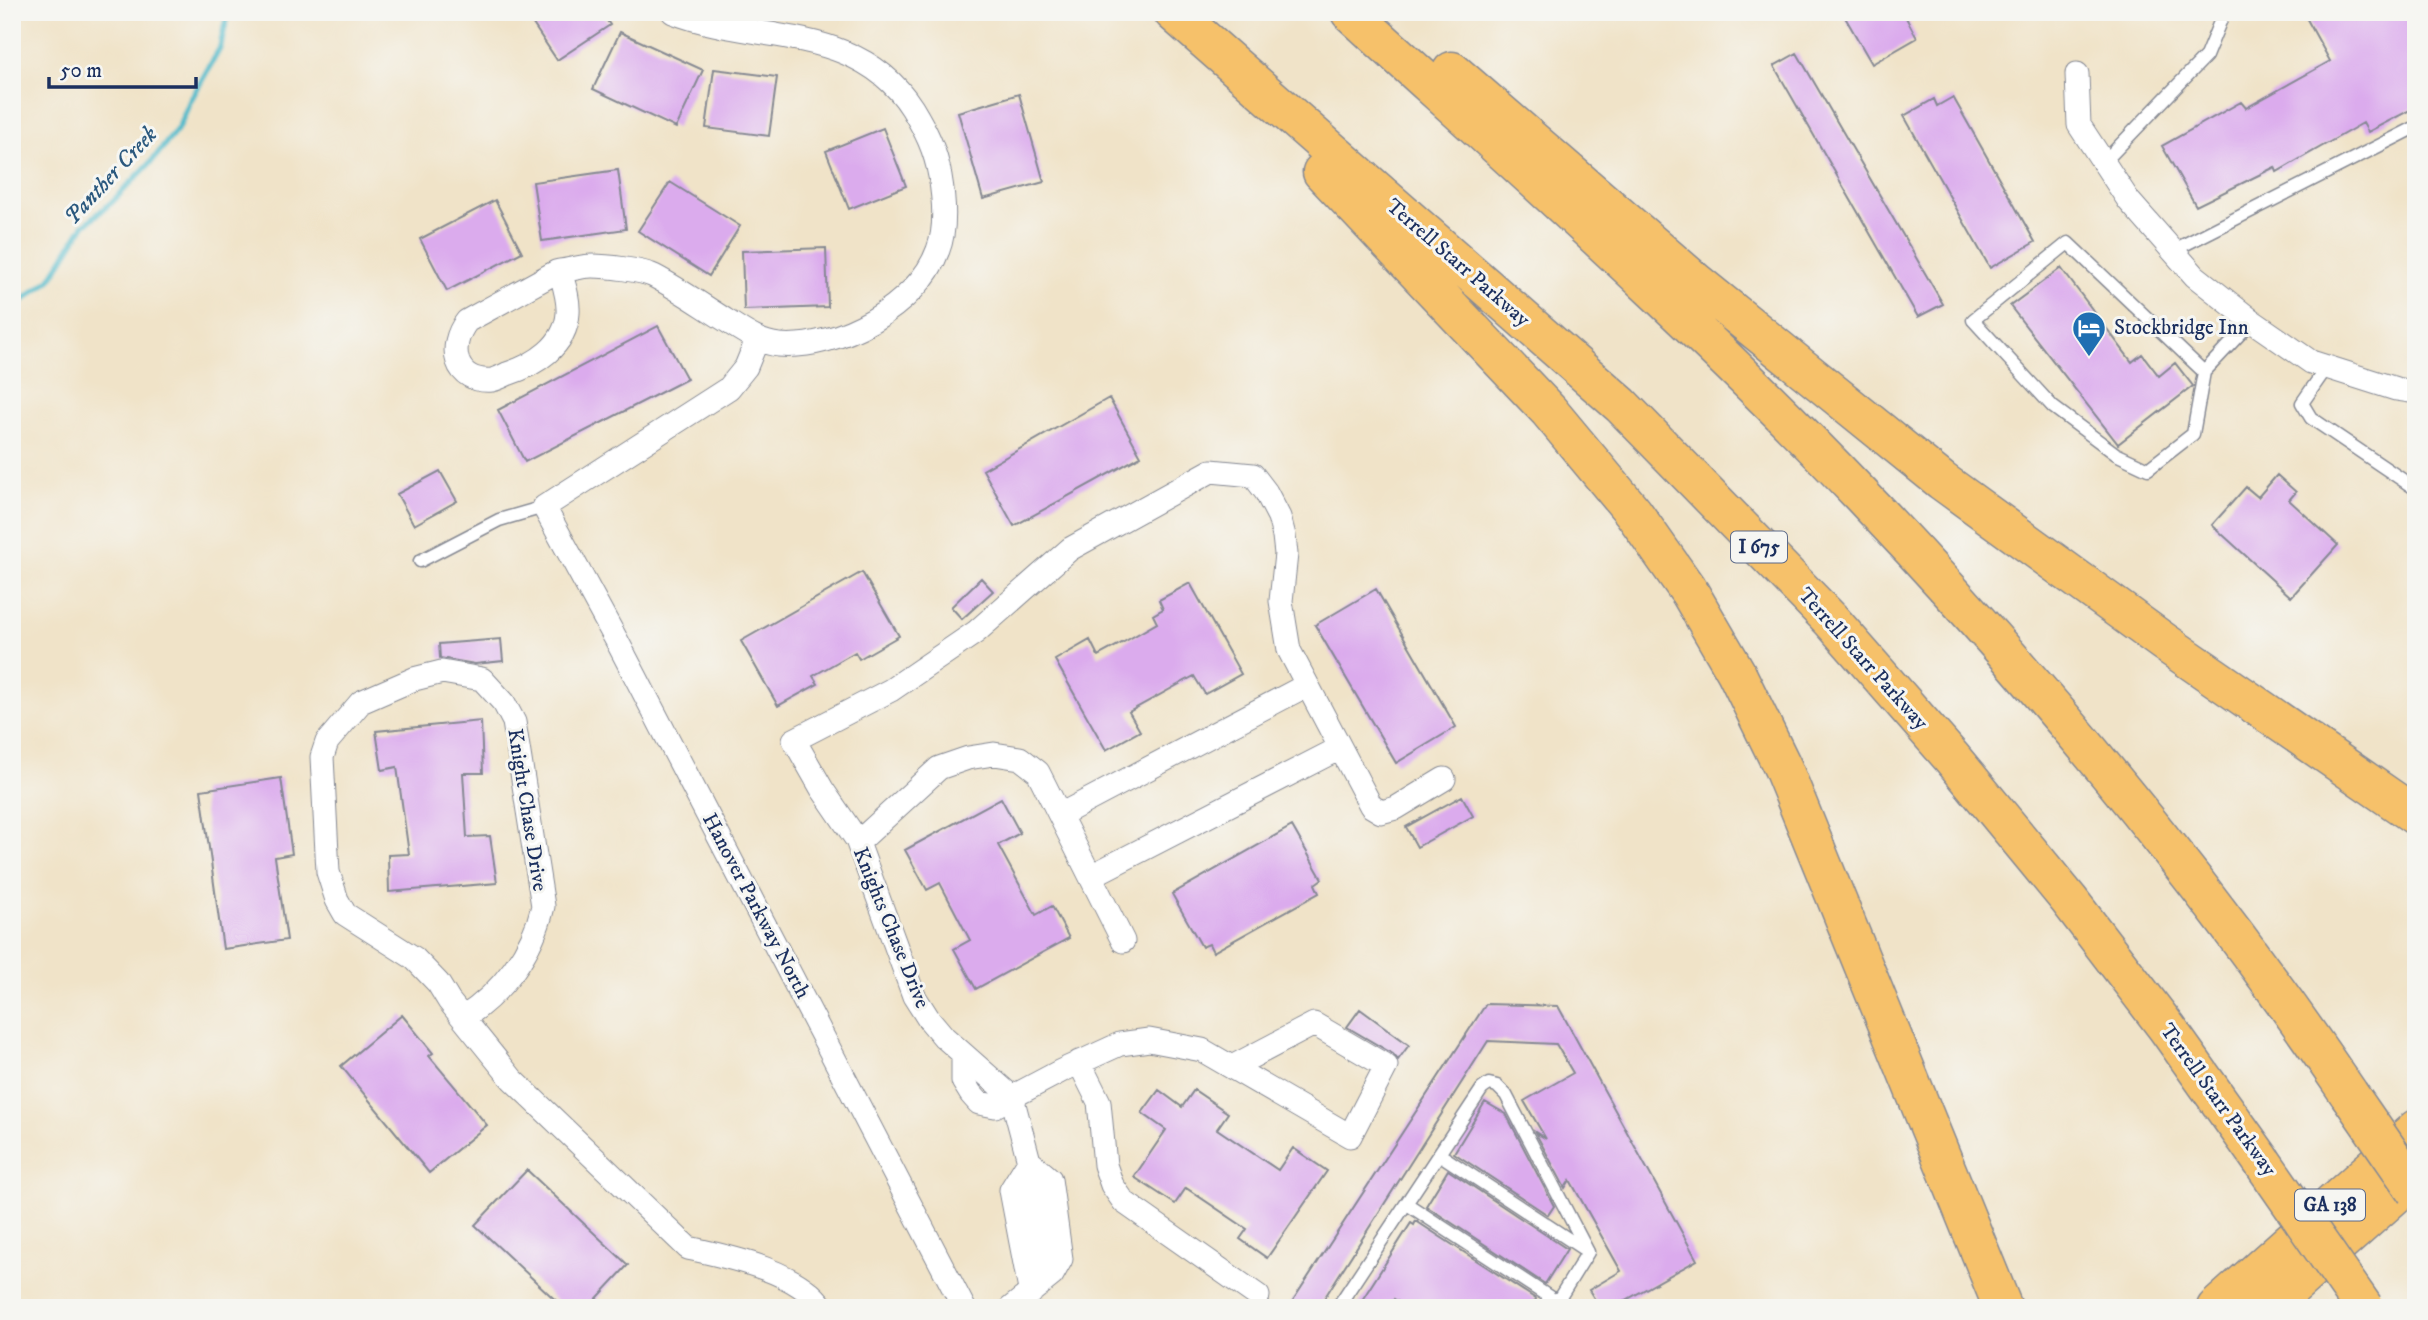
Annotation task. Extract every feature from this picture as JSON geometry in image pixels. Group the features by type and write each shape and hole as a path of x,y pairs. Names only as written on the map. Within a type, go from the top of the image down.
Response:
{"highway":[{"name":"Terrell Starr Parkway","path":"1172,12 1620,405 1830,620 1969,778 2061,890 2159,1017 2364,1308"},
{"path":"1172,12 1549,411 1633,512 1690,593 1736,672 1783,768 2003,1308"},
{"path":"1350,12 1705,340 1860,495 1983,626 2194,880 2299,1020 2416,1191"},
{"path":"1376,12 1459,77 1707,291 1942,481 2164,642 2416,816"},
{"name":"GA 138","path":"2216,1308 2416,1129"},
{"name":"GA 138","path":"2268,1308 2416,1176"}],"street":[{"path":"560,271 568,300 568,315 556,345 541,359 492,380 470,376 460,367 454,350 458,332 467,321 512,294 560,271 590,266 652,275 757,340 779,345 812,344 842,336 877,317 911,293 939,249 943,193 938,167 929,136 892,82 870,64 846,52 804,40 723,28 673,12"},
{"path":"2077,74 2079,125 2129,201 2194,276 2311,362 2396,389 2416,392"},
{"path":"544,507 729,388 746,367 757,340"},
{"name":"Knights Chase Drive","path":"1012,1097 963,1054 928,1018 914,996 857,840 822,789 794,740 891,690 976,632 1070,549 1212,471 1253,475 1266,492 1279,517 1286,554 1281,601 1289,650 1371,806 1381,812 1396,808 1444,779"},
{"name":"Hanover Parkway North","path":"544,507 617,641 964,1308"},
{"name":"Knight Chase Drive","path":"463,1018 477,1009 521,960 539,925 543,906 514,722 504,703 482,679 442,673 414,679 361,702 327,742 322,757 328,872 337,900 345,914 414,958 438,982 463,1018 512,1079 688,1248 726,1256 770,1270 815,1296 823,1308"},
{"path":"1060,815 1307,685"},
{"path":"1091,876 1339,748"},
{"path":"857,840 864,837 939,768 968,758 994,754 1020,758 1038,772 1123,941"},
{"path":"1011,1308 1031,1293 1040,1275 1048,1228 1012,1097 1120,1044 1149,1040 1202,1050 1350,1136 1386,1066 1314,1024 1232,1067"},
{"path":"1079,1062 1099,1102 1105,1165 1112,1185 1124,1202 1258,1296"},
{"path":"1029,1161 1012,1190 1031,1293"}],"lane":[{"path":"2103,163 2206,56 2224,12"},
{"path":"2172,251 2416,127"},
{"path":"2204,372 2068,243 1972,320 2053,407 2116,454 2148,469 2193,434 2204,372 2252,321"},
{"path":"2327,367 2302,403 2311,418 2416,489"},
{"path":"421,561 499,520 544,507"},
{"path":"1336,1308 1482,1089 1489,1084 1497,1086 1506,1095 1588,1252"},
{"path":"1439,1154 1588,1252"},
{"path":"1407,1204 1557,1302 1588,1252"}],"building":[{"path":"525,12 601,12 610,25 557,60"},
{"path":"1842,12 1903,12 1917,38 1872,64"},
{"path":"2303,12 2416,12 2416,107 2368,132 2363,123 2277,172 2275,167 2196,206 2162,146 2241,102 2246,108 2330,61"},
{"path":"620,32 703,70 676,128 593,89"},
{"path":"1797,53 1943,304 1918,317 1774,66"},
{"path":"714,69 777,77 769,136 706,128"},
{"path":"1019,94 1044,182 983,199 958,112"},
{"path":"1953,97 2035,242 1990,268 1904,116 1934,99 1937,106"},
{"path":"883,128 906,186 849,209 826,151"},
{"path":"618,170 626,229 542,241 533,182"},
{"path":"670,182 740,226 709,276 638,231"},
{"path":"495,200 522,252 447,291 420,239"},
{"path":"826,248 828,307 744,310 742,251"},
{"name":"Stockbridge Inn","path":"2061,268 2132,362 2142,354 2159,376 2175,363 2193,386 2118,444 2010,306"},
{"path":"658,326 687,379 525,462 498,410"},
{"path":"1109,398 1141,456 1014,526 983,470"},
{"path":"440,471 457,501 414,525 397,494"},
{"path":"2277,475 2296,492 2289,500 2338,545 2291,597 2212,525 2246,487 2258,497"},
{"path":"862,572 899,636 859,659 855,652 813,676 818,684 778,706 741,641"},
{"path":"981,578 993,591 962,619 951,607"},
{"path":"1190,583 1241,674 1205,694 1194,676 1129,712 1140,731 1106,750 1055,660 1090,640 1098,656 1122,643 1157,623 1153,615 1163,609 1159,600"},
{"path":"1376,589 1456,727 1396,763 1315,625"},
{"path":"501,639 503,661 475,664 440,658 439,644"},
{"path":"481,721 483,773 463,773 467,837 490,836 497,883 389,892 388,855 409,854 397,767 382,770 376,731"},
{"path":"281,778 292,854 275,857 287,940 223,949 201,790"},
{"path":"1462,796 1473,816 1417,847 1406,827"},
{"path":"1001,798 1020,833 998,845 1036,915 1052,906 1069,938 976,989 954,949 970,940 940,883 927,890 905,850"},
{"path":"1292,826 1322,879 1315,884 1319,893 1213,952 1209,944 1202,947 1172,894"},
{"path":"1486,1004 1558,1006 1697,1260 1612,1308 1600,1308 1589,1290 1621,1271 1570,1180 1565,1188 1535,1132 1546,1139 1524,1101 1573,1073 1556,1044 1488,1041 1318,1308 1288,1308"},
{"path":"1360,1009 1409,1045 1398,1060 1393,1054 1347,1027"},
{"path":"402,1015 433,1053 429,1056 487,1125 429,1173 341,1066"},
{"path":"1159,1090 1182,1107 1194,1090 1228,1113 1217,1129 1278,1170 1293,1148 1327,1171 1267,1258 1240,1239 1247,1229 1186,1188 1175,1204 1134,1177 1166,1130 1142,1113"},
{"path":"1485,1102 1506,1114 1554,1206 1548,1215 1454,1153"},
{"path":"527,1170 628,1265 588,1308 564,1308 475,1225"},
{"path":"1448,1170 1567,1249 1545,1284 1426,1206"},
{"path":"1416,1221 1536,1299 1531,1308 1407,1308 1394,1299 1389,1308 1357,1308 1411,1223 1414,1225"}],"waterway":[{"name":"Panther Creek","path":"12,308 50,280 83,226 112,202 152,161 179,127 190,101 220,48 228,12"}],"place":[{"name":"Stockbridge Inn","path":"2089,358"}]}
